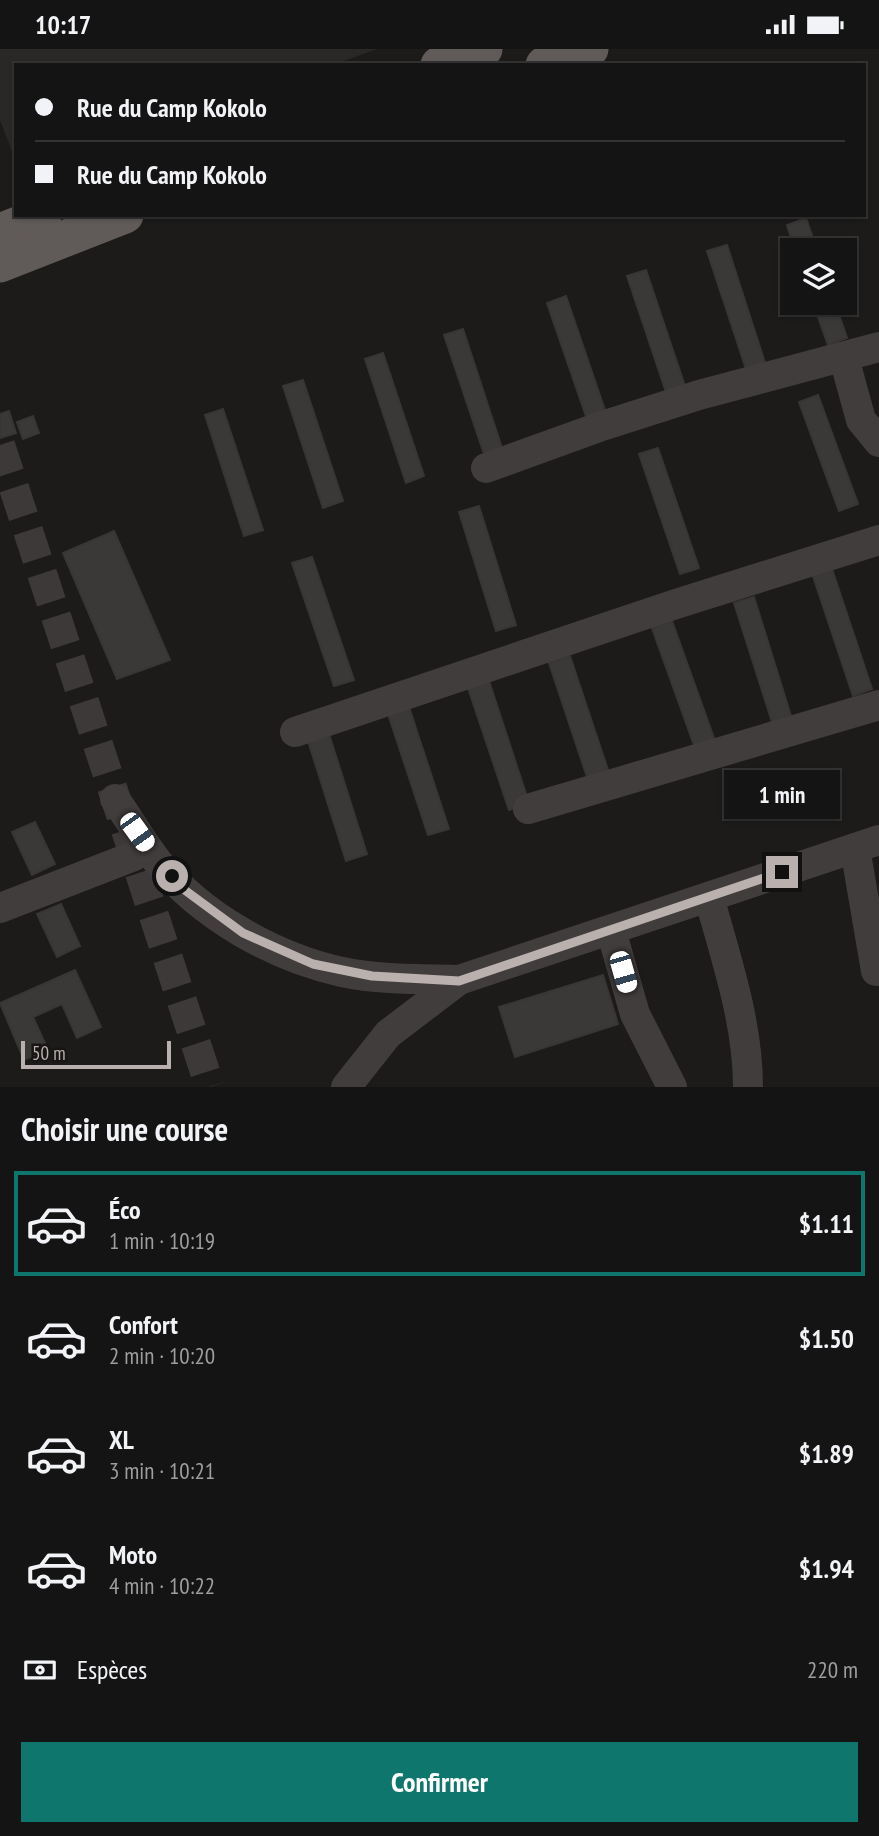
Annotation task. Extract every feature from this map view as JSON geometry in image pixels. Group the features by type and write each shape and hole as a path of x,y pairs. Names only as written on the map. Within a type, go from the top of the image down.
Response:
{"main road":[{"path":"445,63 484,49"},
{"path":"550,63 590,49"},
{"path":"0,232 38,217"},
{"path":"0,264 120,217"}],"street":[{"path":"486,468 687,399 879,347"},
{"path":"844,358 861,420 879,442"},
{"path":"295,732 676,604 879,541"},
{"path":"528,809 879,705"},
{"path":"115,799 158,862 186,891 243,933 313,964 344,972 459,981"},
{"path":"346,1087 388,1034 459,981 867,844 876,971"},
{"path":"0,908 134,856"},
{"path":"709,897 740,1013 748,1056 748,1087"},
{"path":"611,930 635,1014 672,1087"}],"shaded area":[{"path":"0,49 377,49 338,63 14,63 14,157 0,120"}],"building":[{"path":"806,218 813,238 791,238 787,225"},
{"path":"727,245 766,366 747,372 707,251"},
{"path":"646,270 687,392 668,398 627,276"},
{"path":"566,296 607,416 588,422 547,303"},
{"path":"817,315 839,315 847,338 828,345"},
{"path":"463,329 503,451 485,457 444,335"},
{"path":"383,353 424,476 406,483 365,359"},
{"path":"303,380 343,501 323,508 283,386"},
{"path":"818,395 858,504 839,511 799,402"},
{"path":"223,409 263,530 244,536 205,415"},
{"path":"9,411 16,433 0,438 0,414"},
{"path":"33,416 39,433 23,439 17,422"},
{"path":"658,448 699,568 680,574 639,454"},
{"path":"479,506 516,625 496,631 459,512"},
{"path":"114,531 170,660 117,679 63,553"},
{"path":"312,557 354,680 334,686 292,563"},
{"path":"832,569 872,689 853,696 813,576"},
{"path":"754,597 791,716 772,722 734,603"},
{"path":"672,621 715,741 695,748 652,628"},
{"path":"570,656 610,776 589,783 549,663"},
{"path":"489,681 529,803 509,810 468,688"},
{"path":"409,707 449,829 428,835 388,714"},
{"path":"329,734 367,854 346,861 308,741"},
{"path":"35,822 55,864 32,875 12,832"},
{"path":"61,904 80,946 57,957 37,914"},
{"path":"75,970 101,1027 77,1038 62,1004 33,1017 48,1050 24,1060 0,1003"},
{"path":"603,975 618,1024 515,1057 499,1007"}],"tunnel":[{"path":"0,445 210,1087"}],"route":[{"path":"172,876 186,891 243,933 313,964 372,976 459,981 782,872"}]}
